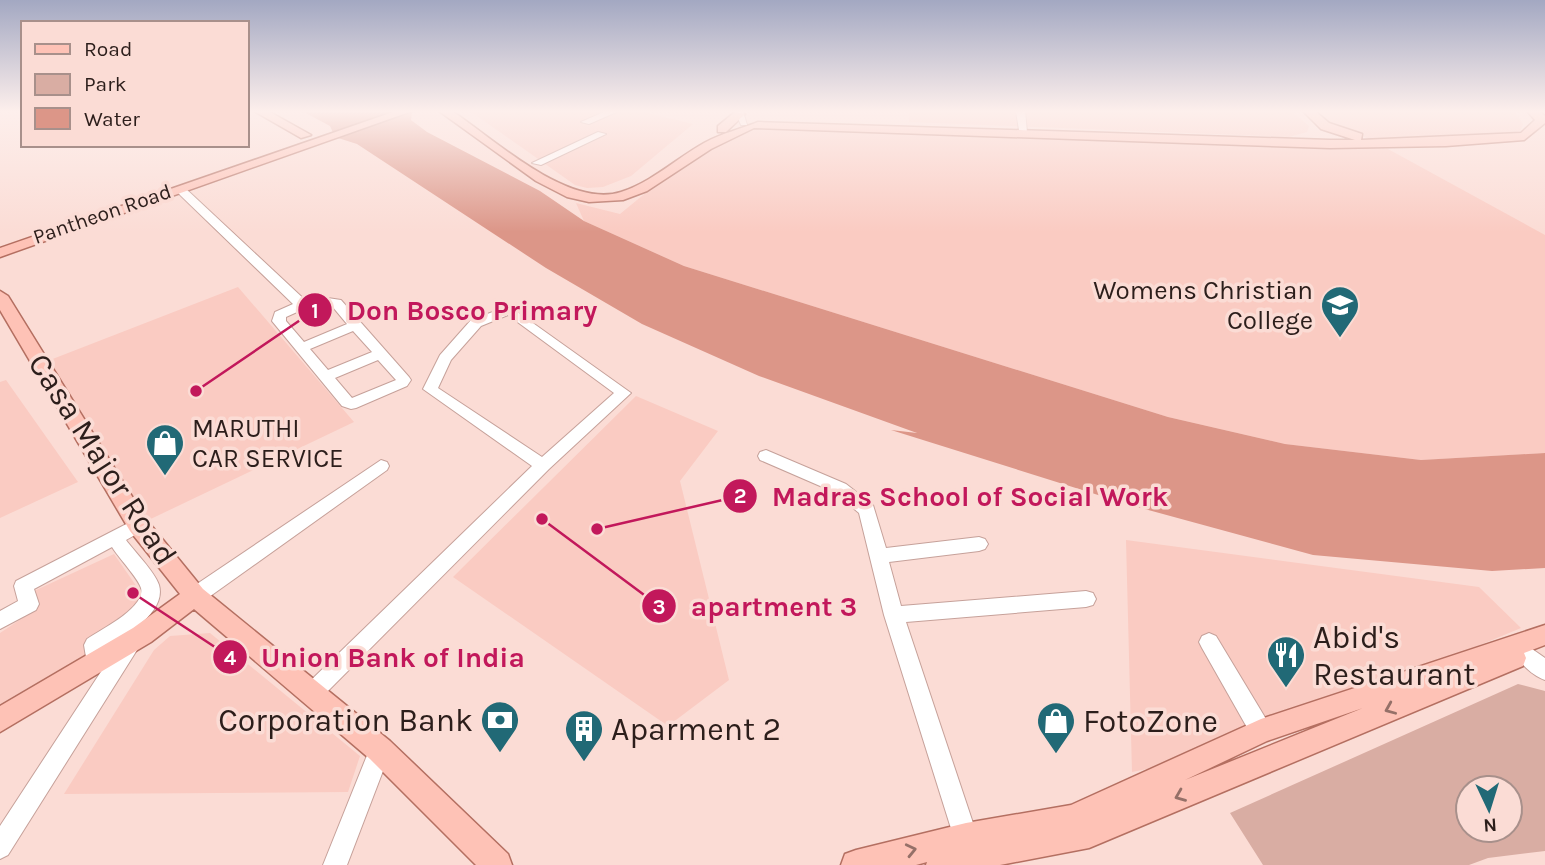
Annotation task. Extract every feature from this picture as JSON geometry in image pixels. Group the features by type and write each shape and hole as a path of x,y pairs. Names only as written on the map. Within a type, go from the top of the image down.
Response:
{"main road":[{"name":"Pantheon Road","path":"172,192 272,151"},
{"path":"0,251 172,196 172,192 274,151"},
{"path":"502,151 556,190 578,198 601,200 623,197 642,188 697,151"},
{"path":"520,151 567,184 584,191 608,191 631,183 679,151"},
{"name":"Casa Major Road","path":"0,296 138,525 193,593 380,750 497,865"},
{"path":"0,720 137,639 174,624 193,593"},
{"path":"137,639 161,614 193,593"},
{"path":"856,865 966,838 1073,819 1261,731 1540,652"},
{"path":"941,865 974,855 1089,834 1540,652"}],"street":[{"path":"537,163 563,151"},
{"path":"172,192 302,305"},
{"path":"333,301 354,326 404,380 377,396 351,404 278,319 302,305 333,301"},
{"path":"312,693 543,465 624,393 509,310 476,323 445,358 430,389 543,465"},
{"path":"303,347 354,326"},
{"path":"327,376 380,354"},
{"path":"766,456 840,488 867,510 894,615 966,838"},
{"path":"193,593 381,467"},
{"path":"0,621 29,604 23,586 138,525"},
{"path":"95,663 94,645 143,611 152,594 150,586 114,537"},
{"path":"878,556 979,544"},
{"path":"894,615 1086,599"},
{"path":"0,847 137,639"},
{"path":"1209,642 1261,731"},
{"path":"335,865 380,750"}],"shaded area":[{"path":"527,151 660,151 631,176 603,187 587,188 575,185"},
{"path":"696,151 1392,151 1545,235 1545,453 1421,460 1285,444 1168,417 684,266 584,221 576,203 620,214"},
{"path":"238,287 354,422 136,526 50,360"},
{"path":"6,380 78,482 0,518 0,382"},
{"path":"636,396 718,431 680,481 729,680 668,726 453,577"},
{"path":"1126,540 1479,587 1521,628 1212,756 1132,772"},
{"path":"114,554 146,600 112,640 0,704 0,633 36,609 34,591"},
{"path":"210,633 360,756 348,792 64,794 154,650 170,636"}],"green space":[{"path":"1518,684 1545,691 1545,851 1488,858 1469,865 1263,865 1230,813"}],"water":[{"path":"368,151 464,151 540,191 584,221 684,266 1168,417 1285,444 1421,460 1545,453 1545,568 1492,571 1313,555 1130,505 891,430 917,433 759,376 642,324 546,268"}],"place":[{"name":"Womens Christian College","path":"1340,339"},
{"name":"Don Bosco Primary","path":"196,391"},
{"name":"MARUTHI CAR SERVICE","path":"165,477"},
{"name":"apartment 3","path":"542,519"},
{"name":"Madras School of Social Work","path":"597,529"},
{"name":"Union Bank of India","path":"133,593"},
{"name":"Abid's Restaurant","path":"1286,689"},
{"name":"Corporation Bank","path":"500,754"},
{"name":"FotoZone","path":"1056,755"},
{"name":"Aparment 2","path":"584,763"}]}
